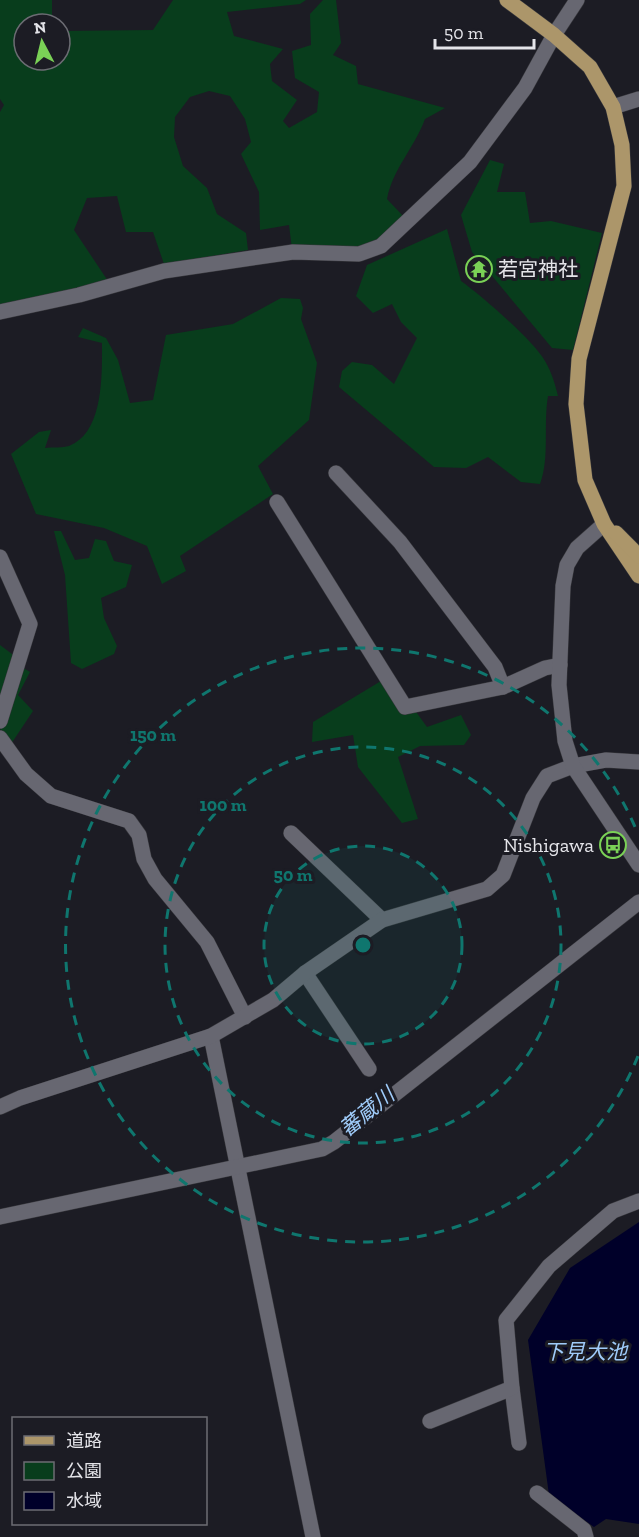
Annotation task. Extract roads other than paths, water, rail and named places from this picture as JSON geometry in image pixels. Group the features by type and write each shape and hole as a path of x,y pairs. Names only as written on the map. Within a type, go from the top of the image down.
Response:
{"main road":[{"path":"507,0 554,35 590,67 613,107 622,145 624,186 579,359 576,404 585,480 604,524 639,576"},
{"path":"604,524 639,556"}],"street":[{"path":"0,312 79,296 164,271 293,252 359,254 381,246 470,162 525,88 554,35 577,0"},
{"path":"613,107 639,99"},
{"path":"336,473 400,542 495,667 503,687"},
{"path":"277,502 405,706 503,687 545,668 560,665"},
{"path":"604,524 577,548 567,565 563,586 560,665 565,741 573,766 639,865"},
{"path":"0,557 30,624 0,721"},
{"path":"0,738 26,774 51,796 129,821 139,835 144,859 155,879 207,942 245,1017"},
{"path":"0,1107 211,1036 273,1000 305,974 382,920 487,889 503,875 533,798 547,776 573,766 606,760 639,762"},
{"path":"291,833 382,920"},
{"path":"0,1217 237,1164 322,1149 334,1142 639,902"},
{"path":"305,974 369,1069"},
{"path":"211,1036 313,1537"},
{"path":"519,1443 506,1320 549,1266 613,1211 639,1201"},
{"path":"430,1421 512,1388"},
{"path":"537,1493 584,1530 586,1537"}],"water":[{"name":"下見大池","path":"639,1222 639,1524 606,1519 594,1527 549,1495 528,1340 570,1268"}],"place":[{"name":"若宮神社","path":"479,269"},
{"name":"Nishigawa","path":"613,845"}],"water label":[{"name":"蕃蔵川","path":"367,1112"}]}
